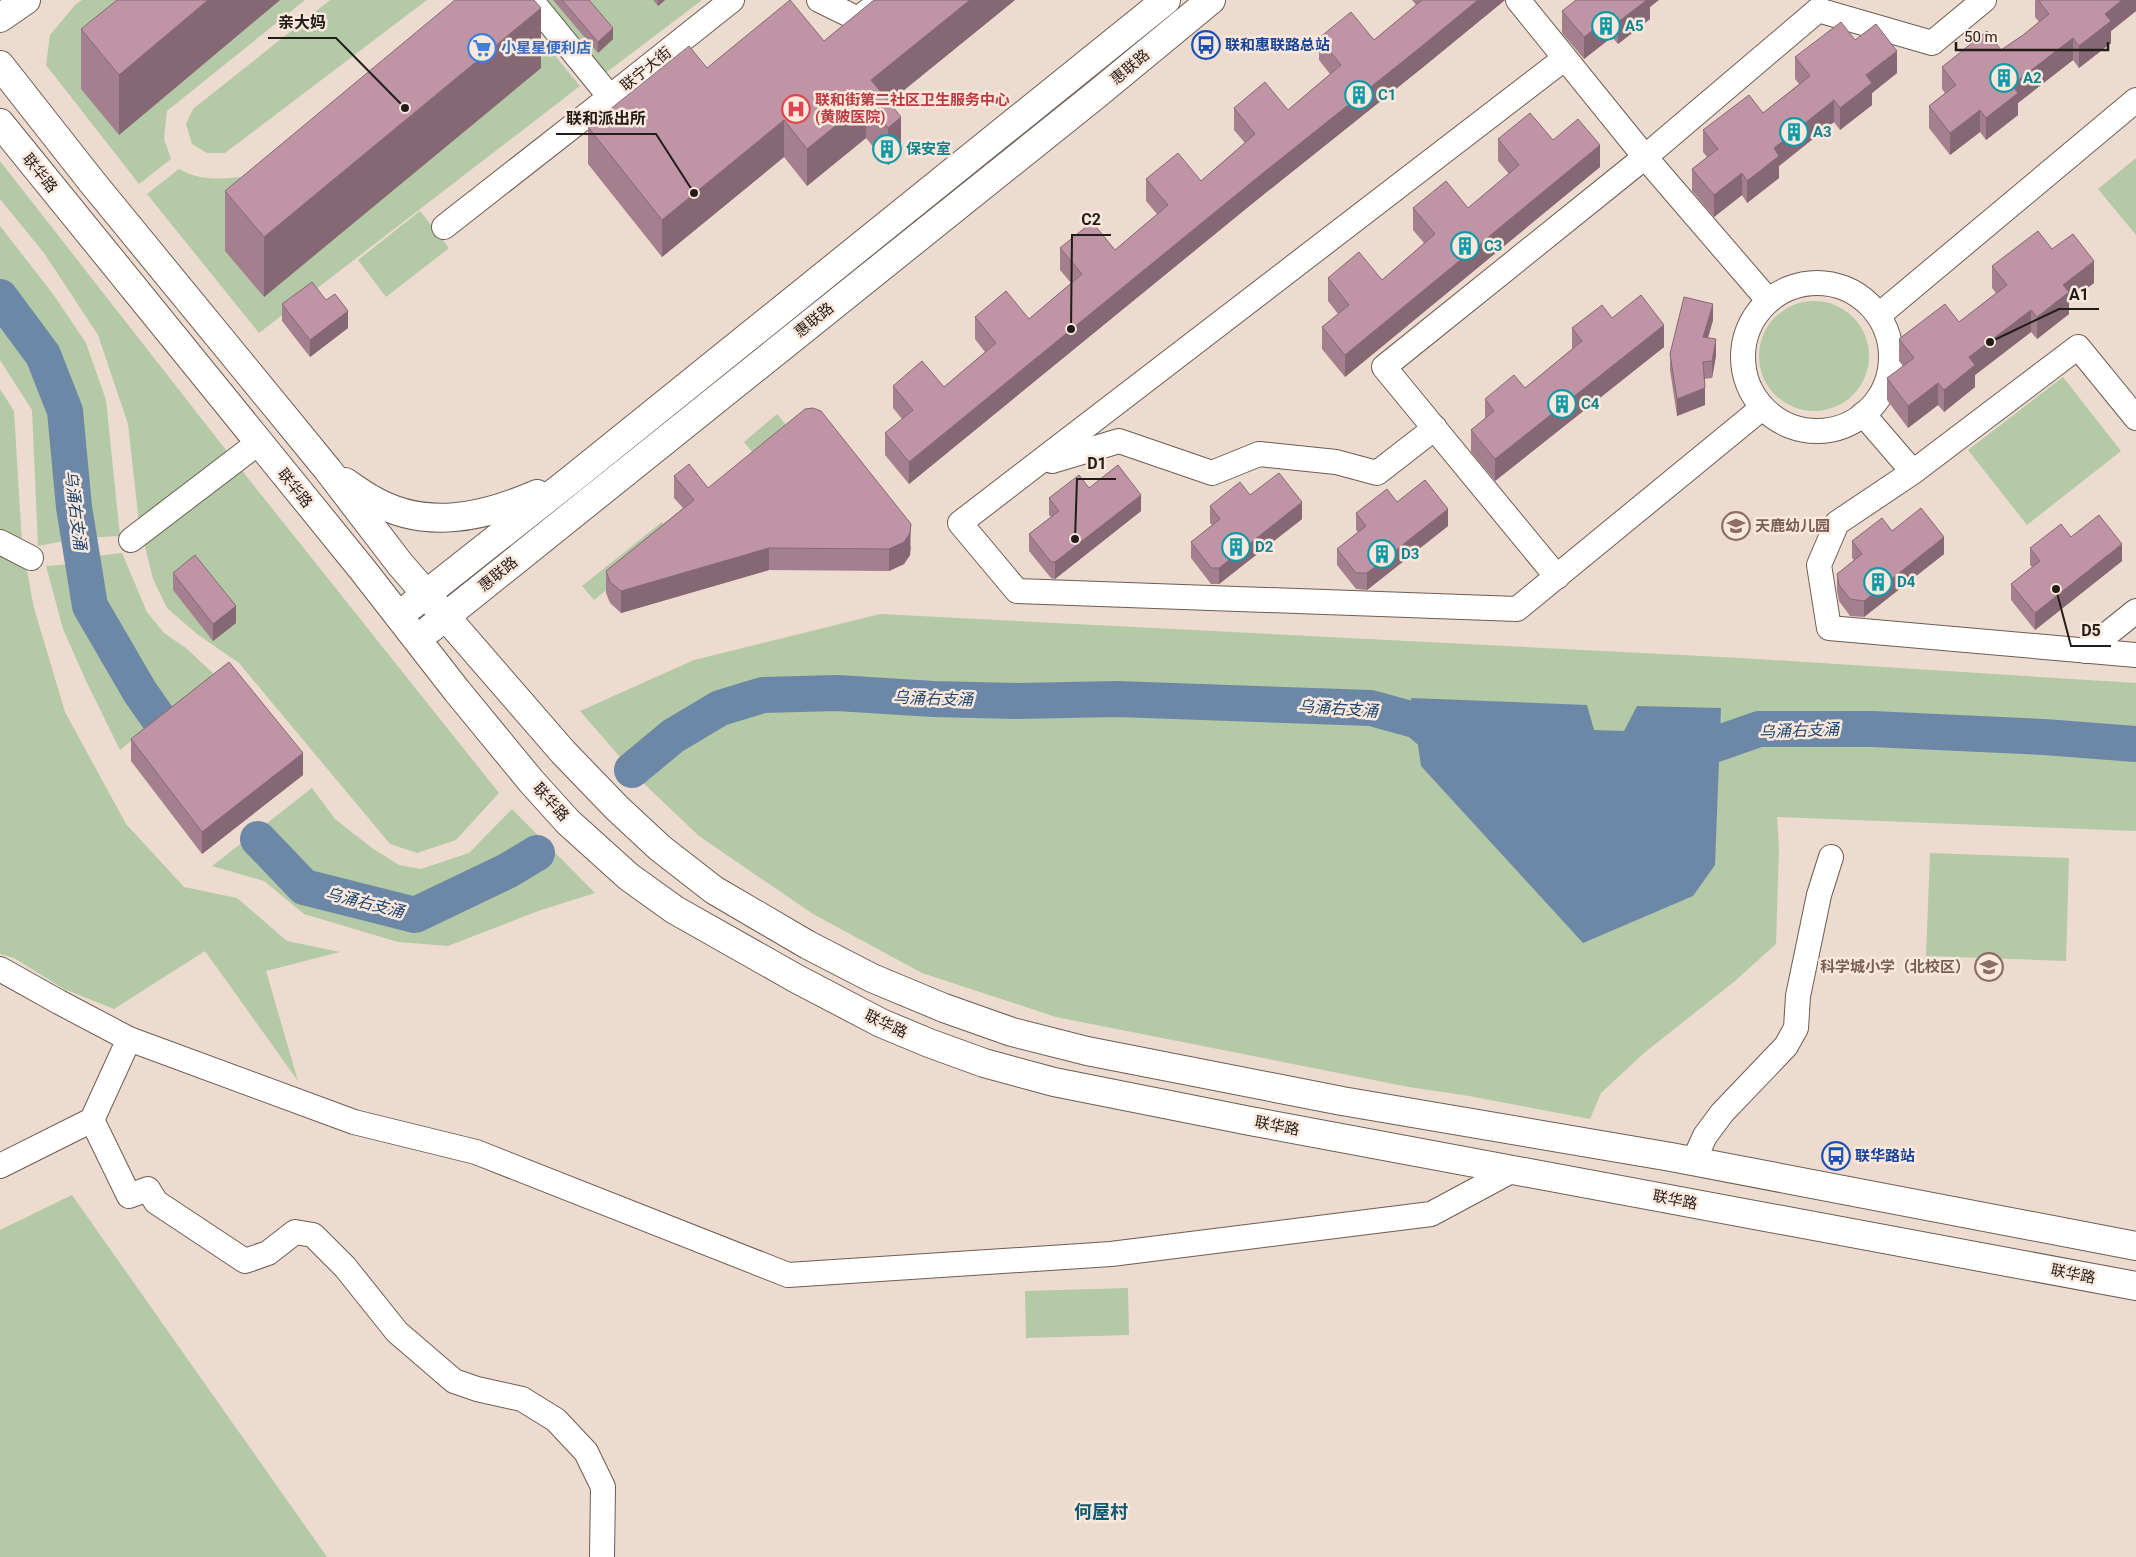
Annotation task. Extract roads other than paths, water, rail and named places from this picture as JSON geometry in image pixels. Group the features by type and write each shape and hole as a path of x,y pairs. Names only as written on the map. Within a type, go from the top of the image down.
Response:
{"street":[{"path":"0,18 26,0"},
{"name":"联宁大街","path":"531,0 610,97 732,0"},
{"path":"819,0 858,19 882,0"},
{"name":"惠联路","path":"398,616 573,478 1166,0"},
{"name":"惠联路","path":"417,639 1089,100 1210,0"},
{"path":"1518,0 1645,158 1768,300"},
{"path":"1557,577 1384,367 1645,158 1817,5 1932,43 1984,0"},
{"path":"1564,59 1038,465 960,523 1017,591 1517,609 1762,408"},
{"path":"0,65 104,197 328,470 384,545 444,617 563,752 617,808 660,848 714,890 808,944 872,978 944,1008 1012,1032 1087,1051 1332,1099 1693,1162 2136,1246"},
{"path":"444,227 610,97"},
{"path":"1879,314 2136,100"},
{"name":"联华路","path":"0,123 531,781 568,822 629,877 675,910 797,979 881,1022 929,1043 984,1063 1064,1084 1260,1123 2136,1286"},
{"path":"1815,282 1840,285 1862,296 1879,314 1889,337 1892,362 1886,386 1872,407 1852,423 1829,430 1805,430 1781,423 1762,408 1748,388 1742,364 1744,340 1753,317 1768,300 1790,286 1815,282"},
{"path":"2136,418 2078,347 1913,472 1837,523 1819,565 1828,628 2136,655"},
{"path":"1863,414 1913,472"},
{"path":"1038,465 1120,441 1212,473 1259,454 1336,462 1376,473 1434,428"},
{"path":"131,540 258,443"},
{"path":"328,470 372,500 414,516 439,518 466,516 504,508 573,478"},
{"path":"0,542 31,558"},
{"path":"2086,651 2136,611"},
{"path":"1693,1162 1705,1136 1722,1113 1786,1046 1796,1028 1798,996 1819,895 1831,857"},
{"path":"0,969 129,1039 354,1122 476,1152 788,1275 1111,1254 1431,1214 1513,1170"},
{"path":"0,1166 92,1120 129,1039"},
{"path":"92,1120 129,1196 148,1189 156,1202 245,1260 268,1253 295,1232 312,1235 345,1267 397,1332 454,1381 477,1389 522,1399 556,1420 586,1452 603,1487 602,1557"}],"water":[{"path":"1411,698 1587,705 1594,730 1624,731 1637,706 1721,708 1715,865 1693,896 1583,943 1421,766"}],"waterway":[{"name":"乌涌右支涌","path":"0,297 43,355 65,411 74,507 90,606 140,692 161,722"},
{"name":"乌涌右支涌","path":"632,770 673,736 720,708 763,695 837,693 933,699 1017,701 1117,699 1371,708 1418,721 1452,750"},
{"name":"乌涌右支涌","path":"1673,759 1759,729 1872,729 2044,737 2136,744"},
{"name":"乌涌右支涌","path":"258,839 304,887 415,915 507,871 537,853"}],"place":[{"name":"A5","path":"1606,26"},
{"name":"联和惠联路总站","path":"1206,45"},
{"name":"小星星便利店","path":"482,48"},
{"name":"A2","path":"2004,78"},
{"name":"C1","path":"1359,95"},
{"name":"亲大妈","path":"405,108"},
{"name":"联和街第二社区卫生服务中心 (黄陂医院)","path":"796,109"},
{"name":"A3","path":"1794,132"},
{"name":"保安室","path":"887,149"},
{"name":"联和派出所","path":"694,193"},
{"name":"C3","path":"1465,246"},
{"name":"C2","path":"1071,329"},
{"name":"A1","path":"1990,342"},
{"name":"C4","path":"1562,404"},
{"name":"天鹿幼儿园","path":"1736,526"},
{"name":"D1","path":"1075,539"},
{"name":"D2","path":"1236,547"},
{"name":"D3","path":"1382,554"},
{"name":"D4","path":"1878,582"},
{"name":"D5","path":"2056,589"},
{"name":"科学城小学（北校区）","path":"1989,967"},
{"name":"联华路站","path":"1836,1156"}],"district":[{"name":"何屋村","path":"1101,1512"}]}
